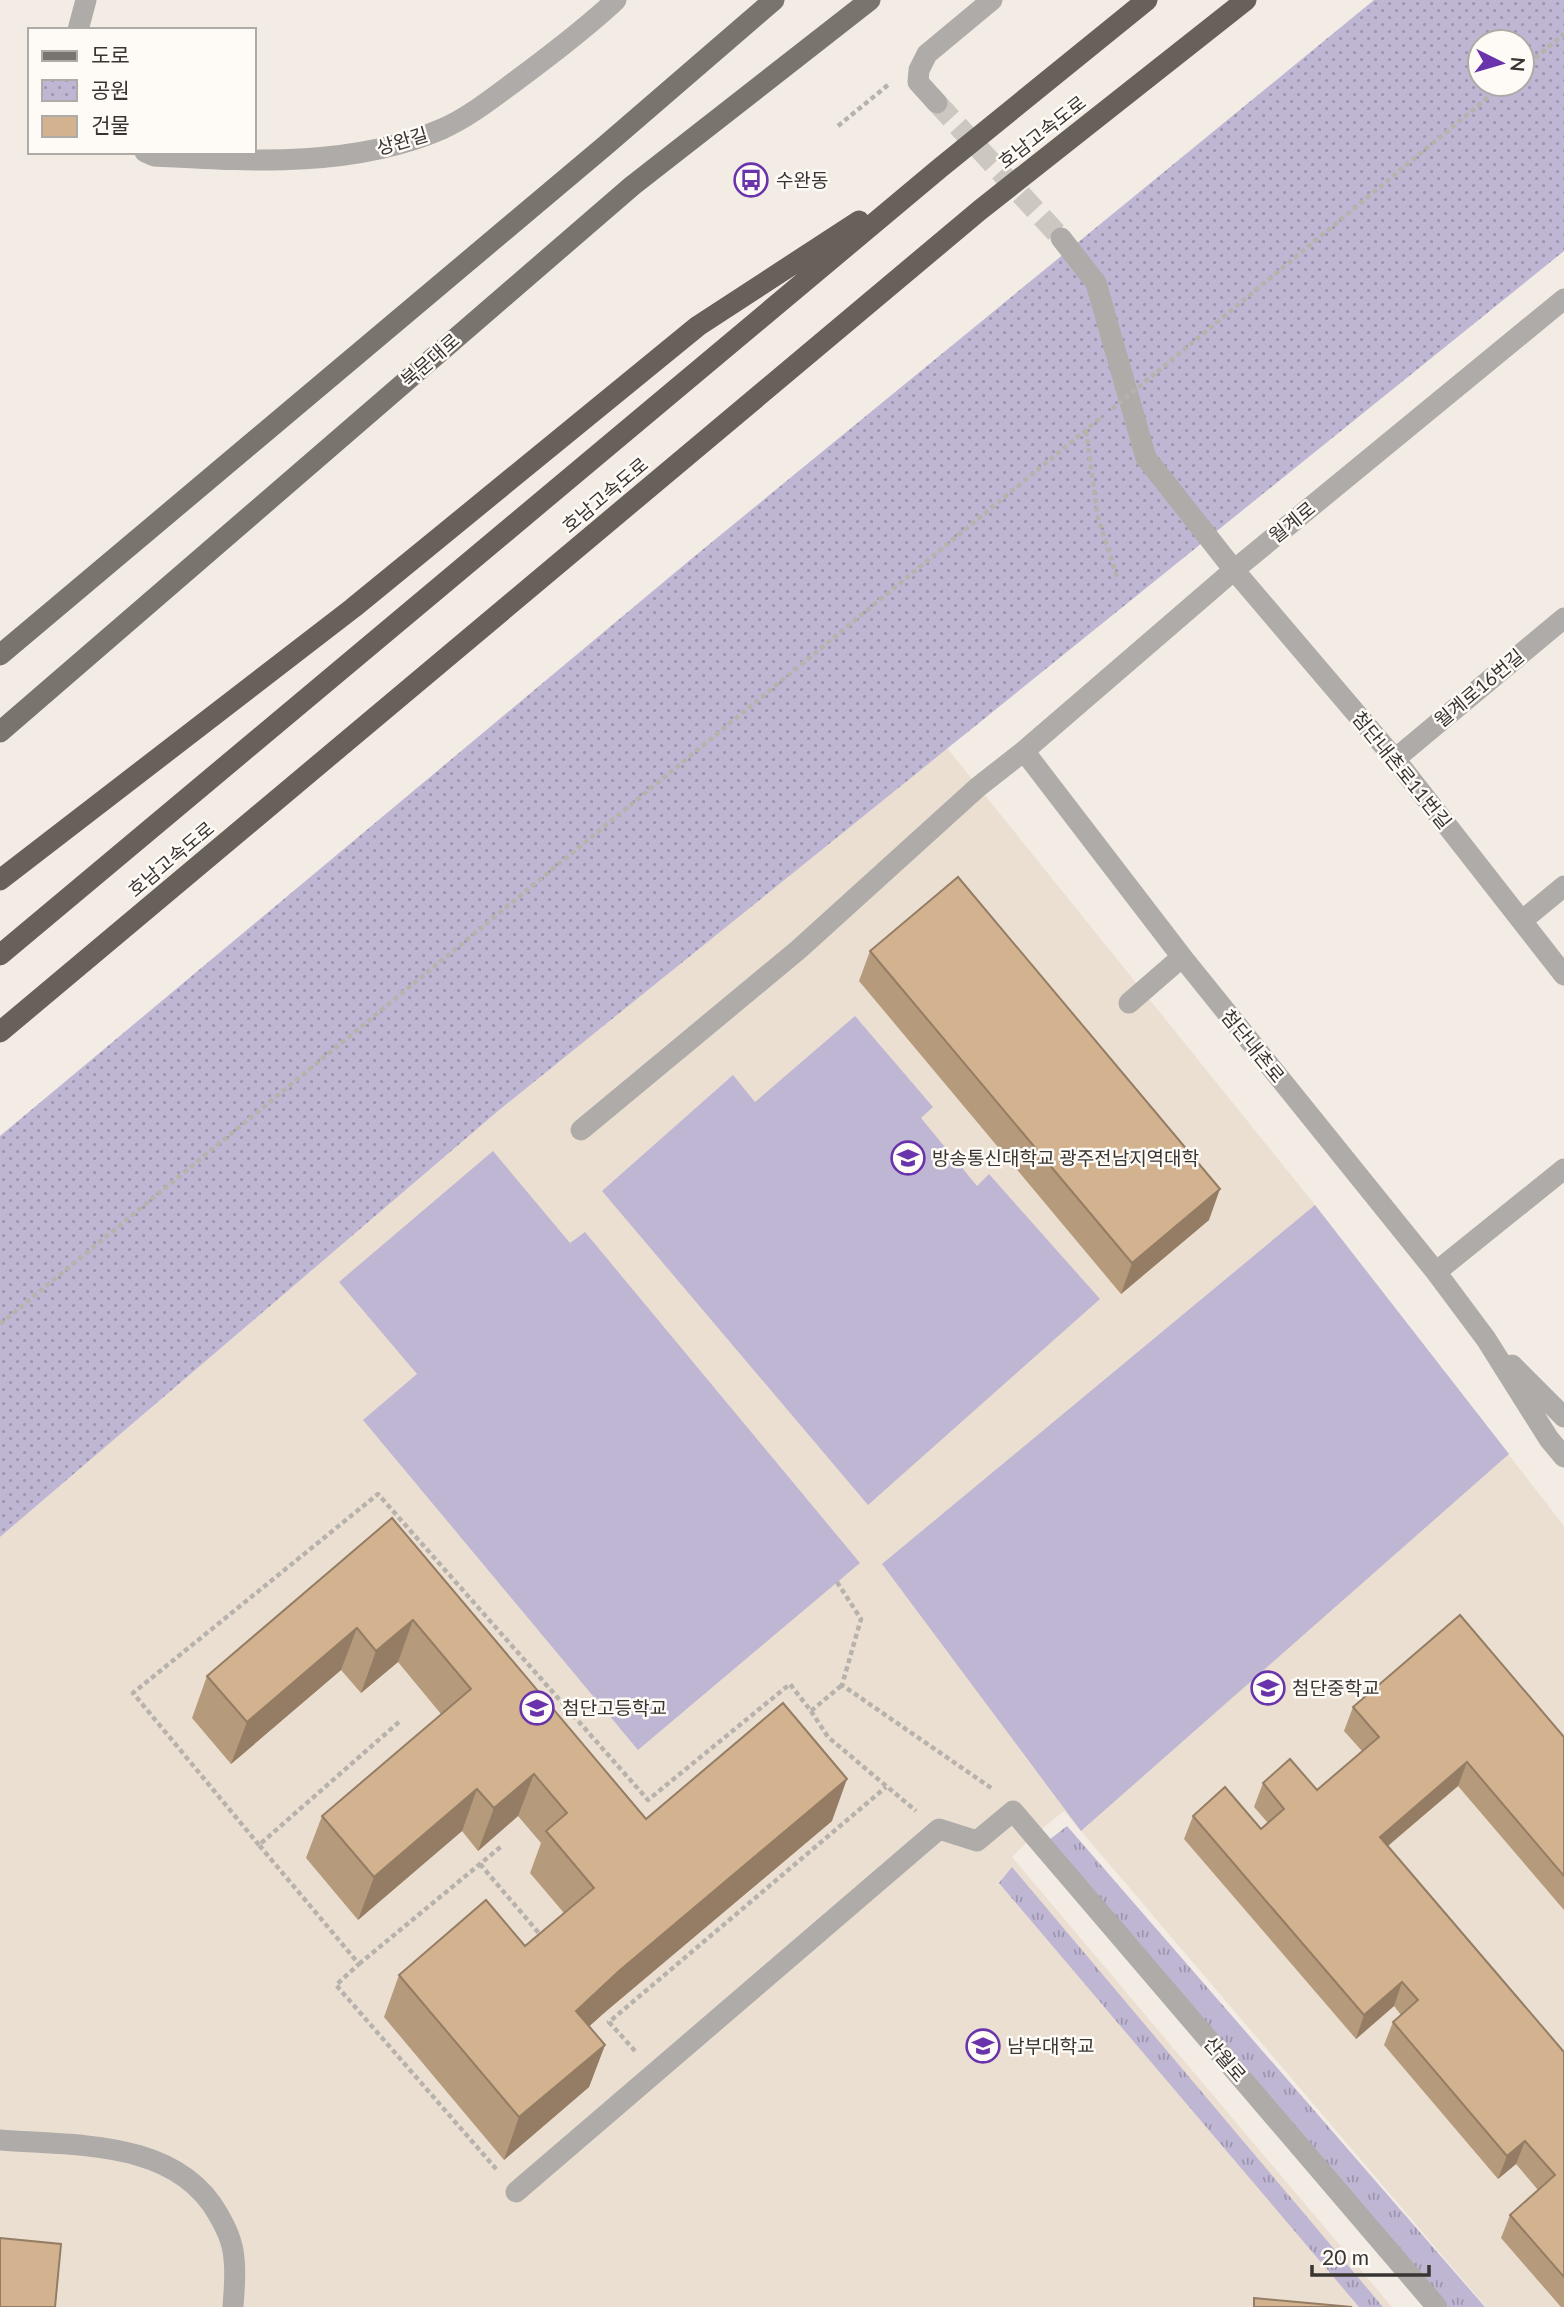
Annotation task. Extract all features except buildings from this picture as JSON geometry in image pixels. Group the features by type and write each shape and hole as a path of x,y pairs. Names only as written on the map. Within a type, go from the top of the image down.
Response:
{"highway":[{"name":"호남고속도로","path":"0,955 940,168 1147,0"},
{"name":"호남고속도로","path":"0,1032 980,210 1246,0"},
{"path":"0,880 353,608 698,326 940,168"}],"main road":[{"path":"0,655 585,163 774,0"},
{"name":"북문대로","path":"0,732 632,186 870,0"}],"street":[{"path":"79,28 86,0"},
{"name":"상완길","path":"150,154 250,161 379,150 443,128 492,99 577,36 616,0"},
{"path":"937,103 918,82 919,70 927,54 992,0"},
{"name":"첨단내촌로11번길","path":"1061,238 1096,283 1146,458 1234,570 1395,759 1564,975"},
{"name":"월계로","path":"580,1130 798,950 978,787 1024,751 1234,570 1564,299"},
{"name":"월계로16번길","path":"1395,759 1564,618"},
{"name":"첨단내촌로","path":"1024,751 1182,957 1436,1272 1486,1339"},
{"path":"1523,920 1564,886"},
{"path":"1129,1003 1182,957"},
{"path":"1436,1272 1564,1169"},
{"path":"1486,1339 1564,1417"},
{"path":"1486,1339 1549,1439 1564,1457"},
{"path":"516,2192 939,1829 977,1841 1013,1811"},
{"name":"산월로","path":"1013,1811 1437,2307"},
{"path":"0,2140 129,2153 161,2162 183,2175 214,2207 228,2232 234,2258 233,2307"}],"path":[{"path":"1536,57 1564,34"},
{"path":"838,126 927,54"},
{"path":"0,1324 1487,98"},
{"path":"1086,430 1098,518 1118,580"},
{"path":"359,1964 133,1693 378,1494 648,1800 790,1684 828,1737 939,1829"},
{"path":"811,1711 842,1685 860,1619 837,1582"},
{"path":"842,1685 994,1790 1013,1811"},
{"path":"259,1845 399,1722"},
{"path":"609,2022 886,1787"},
{"path":"503,1845 336,1985 516,2192"},
{"path":"481,1864 545,1940"},
{"path":"604,2013 654,2072"}],"shaded area":[{"path":"947,748 1315,1205 1564,1526 1564,2307 1486,2307 1064,1811 1012,1857 1392,2307 0,2307 0,1537 498,1111"}],"green space":[{"path":"1374,0 1564,0 1564,251 498,1111 0,1537 0,1136 690,560"},
{"path":"855,1016 933,1107 921,1118 977,1186 989,1174 1100,1299 868,1505 602,1191 733,1075 755,1102"},
{"path":"493,1151 570,1243 585,1232 860,1563 638,1750 363,1420 417,1374 339,1282"},
{"path":"1315,1205 1509,1454 1081,1831 882,1564"},
{"path":"1067,1826 1485,2307 1448,2307 1049,1840"},
{"path":"1012,1867 1383,2307 1359,2307 999,1883"}],"tunnel":[{"path":"937,103 1061,238"}],"place":[{"name":"수완동","path":"751,180"},
{"name":"방송통신대학교 광주전남지역대학","path":"908,1158"},
{"name":"첨단중학교","path":"1268,1688"},
{"name":"첨단고등학교","path":"537,1708"},
{"name":"남부대학교","path":"983,2046"}]}
